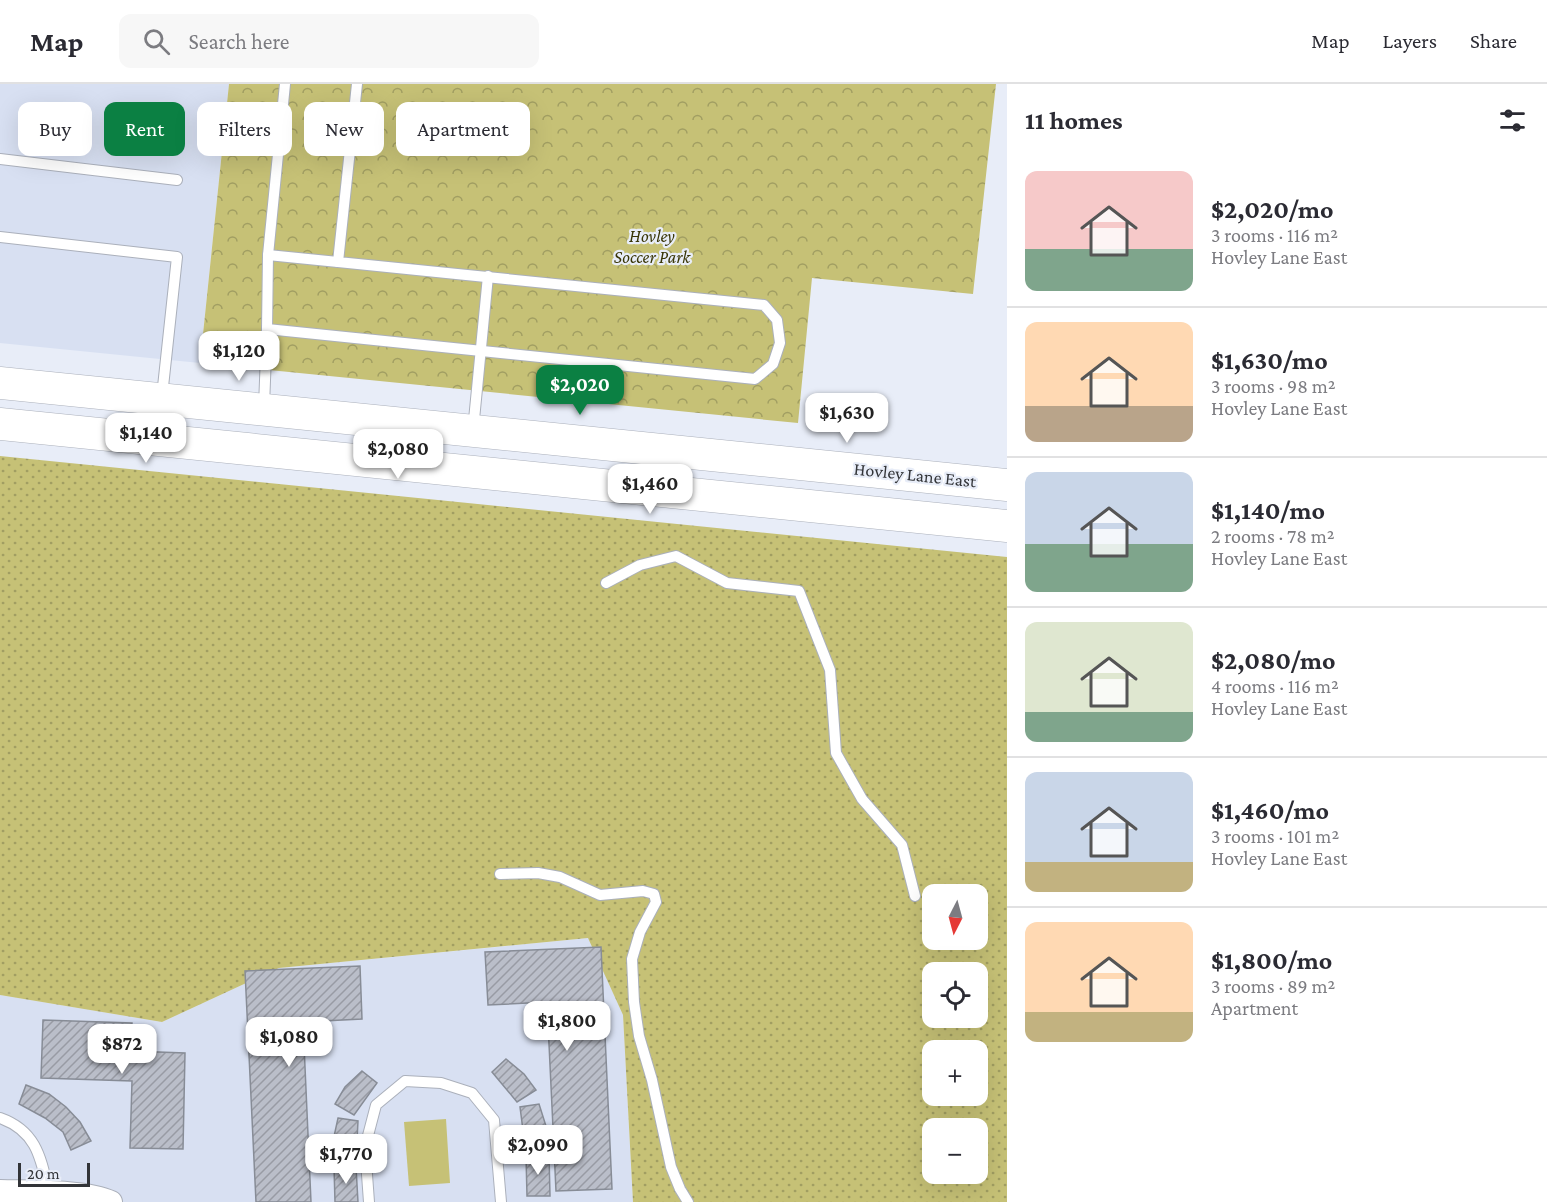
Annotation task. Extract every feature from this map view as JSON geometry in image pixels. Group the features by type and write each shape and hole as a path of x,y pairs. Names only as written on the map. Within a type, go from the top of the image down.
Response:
{"street":[{"name":"Hovley Lane East","path":"0,383 1007,485"},
{"path":"0,424 1007,526"},
{"path":"298,454 414,455 447,448 461,442 473,430"},
{"path":"0,1191 49,1197 102,1198 111,1202"}],"lane":[{"path":"264,409 268,255 285,84"},
{"path":"338,262 357,84"},
{"path":"0,159 177,180"},
{"path":"0,237 177,257 161,399"},
{"path":"267,329 755,379 773,364 780,343 777,320 764,305 268,255"},
{"path":"473,430 488,276"},
{"path":"606,583 640,565 676,556 727,583 799,591 830,670 836,753 862,799 902,845 915,896"},
{"path":"500,874 538,873 560,877 600,895 643,891 654,894 656,902 640,932 632,959 634,1002 639,1036 652,1080 671,1167 688,1202"},
{"path":"369,1202 365,1147 376,1105 405,1081 441,1083 471,1093 494,1120 501,1202"},
{"path":"0,1118 22,1129 38,1149 49,1197"}],"shaded area":[{"path":"0,84 229,84 227,102 197,102 197,156 222,156 200,363 0,343"},
{"path":"589,938 623,1015 633,1202 0,1202 0,995 162,1022 279,968"}],"green space":[{"name":"Hovley Soccer Park","path":"229,84 996,84 973,294 812,278 798,423 200,363 222,156 292,156 292,102 227,102"},
{"path":"0,456 1007,557 1007,1202 633,1202 623,1015 588,938 279,968 162,1022 0,995"},
{"path":"446,1119 450,1183 409,1186 404,1122"}],"building":[{"path":"601,947 612,1189 556,1191 547,1002 488,1005 485,952"},
{"path":"360,966 362,1019 303,1022 311,1202 256,1202 245,971"},
{"path":"43,1020 132,1023 131,1051 185,1053 183,1149 130,1148 132,1081 41,1078"},
{"path":"506,1059 524,1074 536,1090 517,1102 492,1072"},
{"path":"362,1071 377,1083 354,1115 335,1104 345,1087"},
{"path":"26,1085 49,1094 66,1107 80,1122 91,1141 71,1150 63,1132 45,1118 19,1104"},
{"path":"539,1104 546,1126 546,1146 525,1146 520,1107"},
{"path":"338,1118 358,1121 356,1160 334,1161 333,1141"},
{"path":"549,1155 550,1196 527,1196 526,1156"},
{"path":"334,1167 356,1167 358,1202 335,1202"}]}
